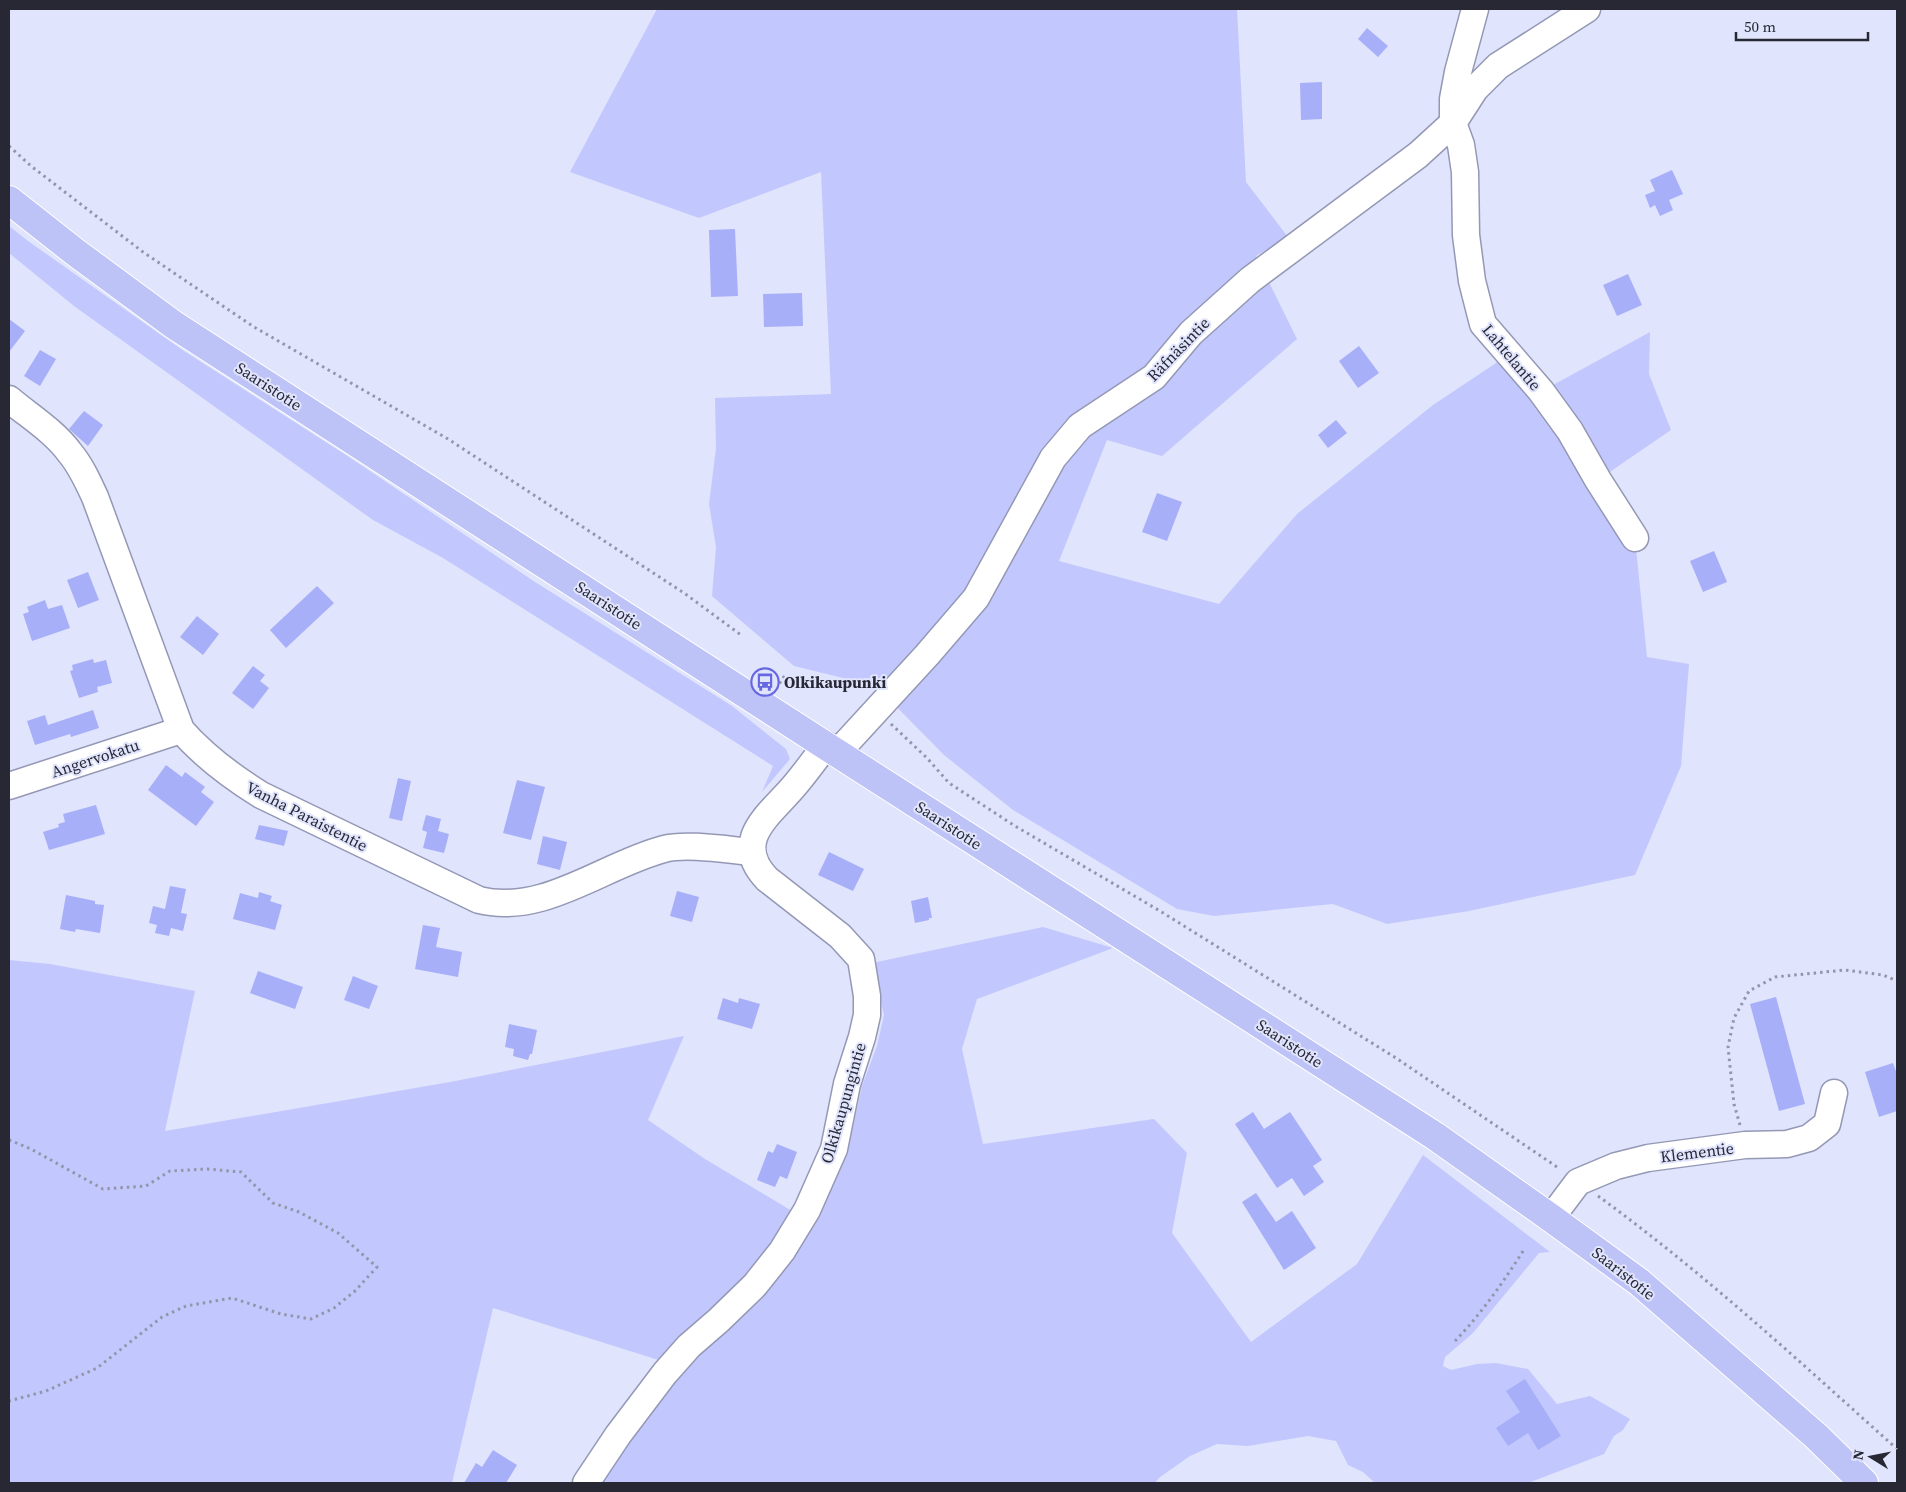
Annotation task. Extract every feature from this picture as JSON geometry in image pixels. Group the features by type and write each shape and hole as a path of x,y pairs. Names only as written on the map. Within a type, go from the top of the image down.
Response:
{"main road":[{"name":"Saaristotie","path":"9,200 75,252 174,325 1435,1136 1639,1282 1738,1366 1816,1436 1864,1483"}],"street":[{"path":"1453,123 1458,72 1475,9"},
{"name":"Räfnäsintie","path":"832,749 876,710 976,598 1053,458 1080,426 1154,377 1191,333 1250,280 1418,155 1453,123 1475,89 1498,66 1587,9"},
{"name":"Lahtelantie","path":"1453,123 1461,145 1465,172 1466,234 1472,282 1483,324 1542,391 1570,431 1598,480 1635,538"},
{"name":"Vanha Paraistentie","path":"9,399 51,433 70,452 85,475 95,497 181,730 196,747 241,783 261,795 479,900 496,904 516,904 545,897 623,863 666,848 685,847 752,852"},
{"name":"Angervokatu","path":"9,786 181,730"},
{"path":"752,852 754,838 761,822 832,749"},
{"name":"Olkikaupungintie","path":"586,1483 618,1435 665,1373 689,1346 719,1320 754,1285 782,1251 807,1210 834,1149 847,1084 867,1015 867,996 861,958 840,936 767,879 757,868 752,852"},
{"name":"Klementie","path":"1578,1182 1616,1166 1648,1158 1745,1145 1786,1144 1809,1138 1827,1124 1834,1093"},
{"path":"1551,1218 1578,1182"}],"path":[{"path":"9,146 31,166 143,252 254,327 448,439 684,593 741,635"},
{"path":"771,685 777,689 785,676"},
{"path":"876,710 927,758 949,783 1015,826 1160,911 1396,1058 1523,1142 1633,1222 1731,1301 1897,1449"},
{"path":"1745,1145 1734,1104 1728,1047 1734,1018 1749,991 1775,977 1845,970 1883,974 1897,981"},
{"path":"9,1140 31,1149 103,1189 146,1186 170,1172 207,1169 241,1172 273,1203 300,1212 338,1234 377,1267 355,1291 334,1308 311,1319 282,1314 232,1298 186,1306 162,1317 97,1368 46,1391 9,1401"},
{"path":"1455,1341 1474,1321 1508,1276 1525,1248"}],"shaded area":[{"path":"657,9 1237,9 1246,182 1288,237 1256,256 1297,339 1162,456 1107,440 1059,561 1219,604 1297,514 1433,405 1508,355 1542,391 1650,332 1649,374 1671,430 1598,480 1635,538 1647,657 1689,664 1681,766 1635,875 1469,911 1387,924 1333,904 1214,916 1177,909 1013,810 944,755 876,686 794,666 712,596 716,547 709,504 716,448 715,398 831,394 821,172 699,218 570,172"},
{"path":"9,226 181,349 349,457 535,582 732,706 786,749 790,759 762,792 773,766 443,558 373,520 74,306 9,253"},
{"path":"1043,927 1113,948 977,999 962,1049 983,1144 1154,1119 1187,1153 1172,1233 1251,1342 1357,1264 1423,1155 1550,1252 1539,1253 1473,1333 1445,1357 1443,1366 1451,1370 1477,1364 1496,1363 1528,1369 1557,1404 1590,1396 1630,1419 1623,1430 1614,1436 1604,1454 1528,1483 1375,1483 1363,1472 1348,1465 1336,1441 1308,1436 1248,1446 1217,1444 1190,1456 1160,1477 1155,1483 597,1483 841,1154 854,1122 862,1086 877,1046 884,1015 872,963"},
{"path":"9,960 50,964 195,991 165,1131 450,1082 684,1036 648,1120 705,1159 797,1214 757,1271 665,1362 493,1308 452,1483 9,1483"}],"building":[{"path":"1367,28 1388,46 1378,57 1358,39"},
{"path":"1322,82 1322,119 1301,120 1300,83"},
{"path":"1672,170 1683,194 1669,200 1673,210 1660,216 1655,205 1650,208 1645,195 1655,191 1650,180"},
{"path":"735,229 738,296 711,297 709,230"},
{"path":"1628,274 1642,305 1617,316 1603,285"},
{"path":"802,293 803,326 764,327 763,294"},
{"path":"9,319 25,331 9,352"},
{"path":"1359,346 1379,373 1358,388 1339,361"},
{"path":"40,350 56,359 40,386 24,376"},
{"path":"84,411 103,425 88,446 69,429"},
{"path":"1336,420 1347,433 1328,448 1318,435"},
{"path":"1157,493 1182,502 1167,541 1142,532"},
{"path":"1714,551 1727,582 1703,592 1690,561"},
{"path":"88,572 99,600 78,608 67,580"},
{"path":"317,586 334,603 286,648 270,630"},
{"path":"45,600 48,609 62,605 70,628 32,641 23,614 29,612 27,607"},
{"path":"197,616 219,634 203,655 180,637"},
{"path":"93,659 94,663 106,660 112,683 97,687 98,692 79,698 70,671 73,670 72,665"},
{"path":"253,666 265,675 260,681 269,688 253,709 232,693"},
{"path":"93,710 99,728 71,737 70,734 35,745 27,721 45,715 48,725"},
{"path":"166,765 182,777 185,772 205,787 201,792 214,802 196,826 148,790"},
{"path":"398,778 411,781 402,821 389,818"},
{"path":"517,780 545,787 531,840 503,833"},
{"path":"96,805 105,834 49,850 43,832 59,827 58,824 65,822 63,814"},
{"path":"426,815 441,819 438,831 449,834 444,853 423,848 427,832 422,830"},
{"path":"259,825 288,831 284,846 255,839"},
{"path":"543,836 567,842 560,870 537,864"},
{"path":"829,852 864,869 853,891 818,875"},
{"path":"170,886 186,889 181,913 187,914 183,931 171,928 169,936 155,933 157,925 149,923 153,906 165,909"},
{"path":"677,891 699,897 692,922 670,916"},
{"path":"259,892 272,896 270,901 282,905 275,930 233,919 240,893 258,898"},
{"path":"66,895 95,901 95,904 104,905 100,933 76,929 75,932 60,929"},
{"path":"928,897 932,918 915,923 911,901"},
{"path":"423,925 440,928 436,947 462,952 458,977 415,969"},
{"path":"258,971 303,987 295,1009 250,993"},
{"path":"353,976 378,986 369,1009 344,1000"},
{"path":"1776,997 1805,1104 1779,1111 1750,1004"},
{"path":"723,998 738,1003 739,998 760,1004 752,1029 717,1019"},
{"path":"509,1024 537,1030 532,1054 530,1054 528,1060 513,1056 514,1049 505,1047"},
{"path":"1893,1063 1897,1074 1897,1111 1879,1117 1865,1072"},
{"path":"1253,1112 1264,1129 1290,1112 1322,1160 1313,1166 1324,1182 1304,1196 1292,1178 1277,1188 1235,1124"},
{"path":"777,1144 797,1152 787,1179 780,1176 775,1187 757,1180 768,1151 773,1153"},
{"path":"1256,1193 1276,1222 1292,1211 1316,1248 1284,1270 1242,1202"},
{"path":"1525,1379 1561,1436 1538,1450 1528,1433 1508,1446 1496,1428 1520,1412 1506,1391"},
{"path":"493,1450 517,1465 506,1483 464,1483 476,1463 482,1467"}],"place":[{"name":"Olkikaupunki","path":"765,682"}]}
